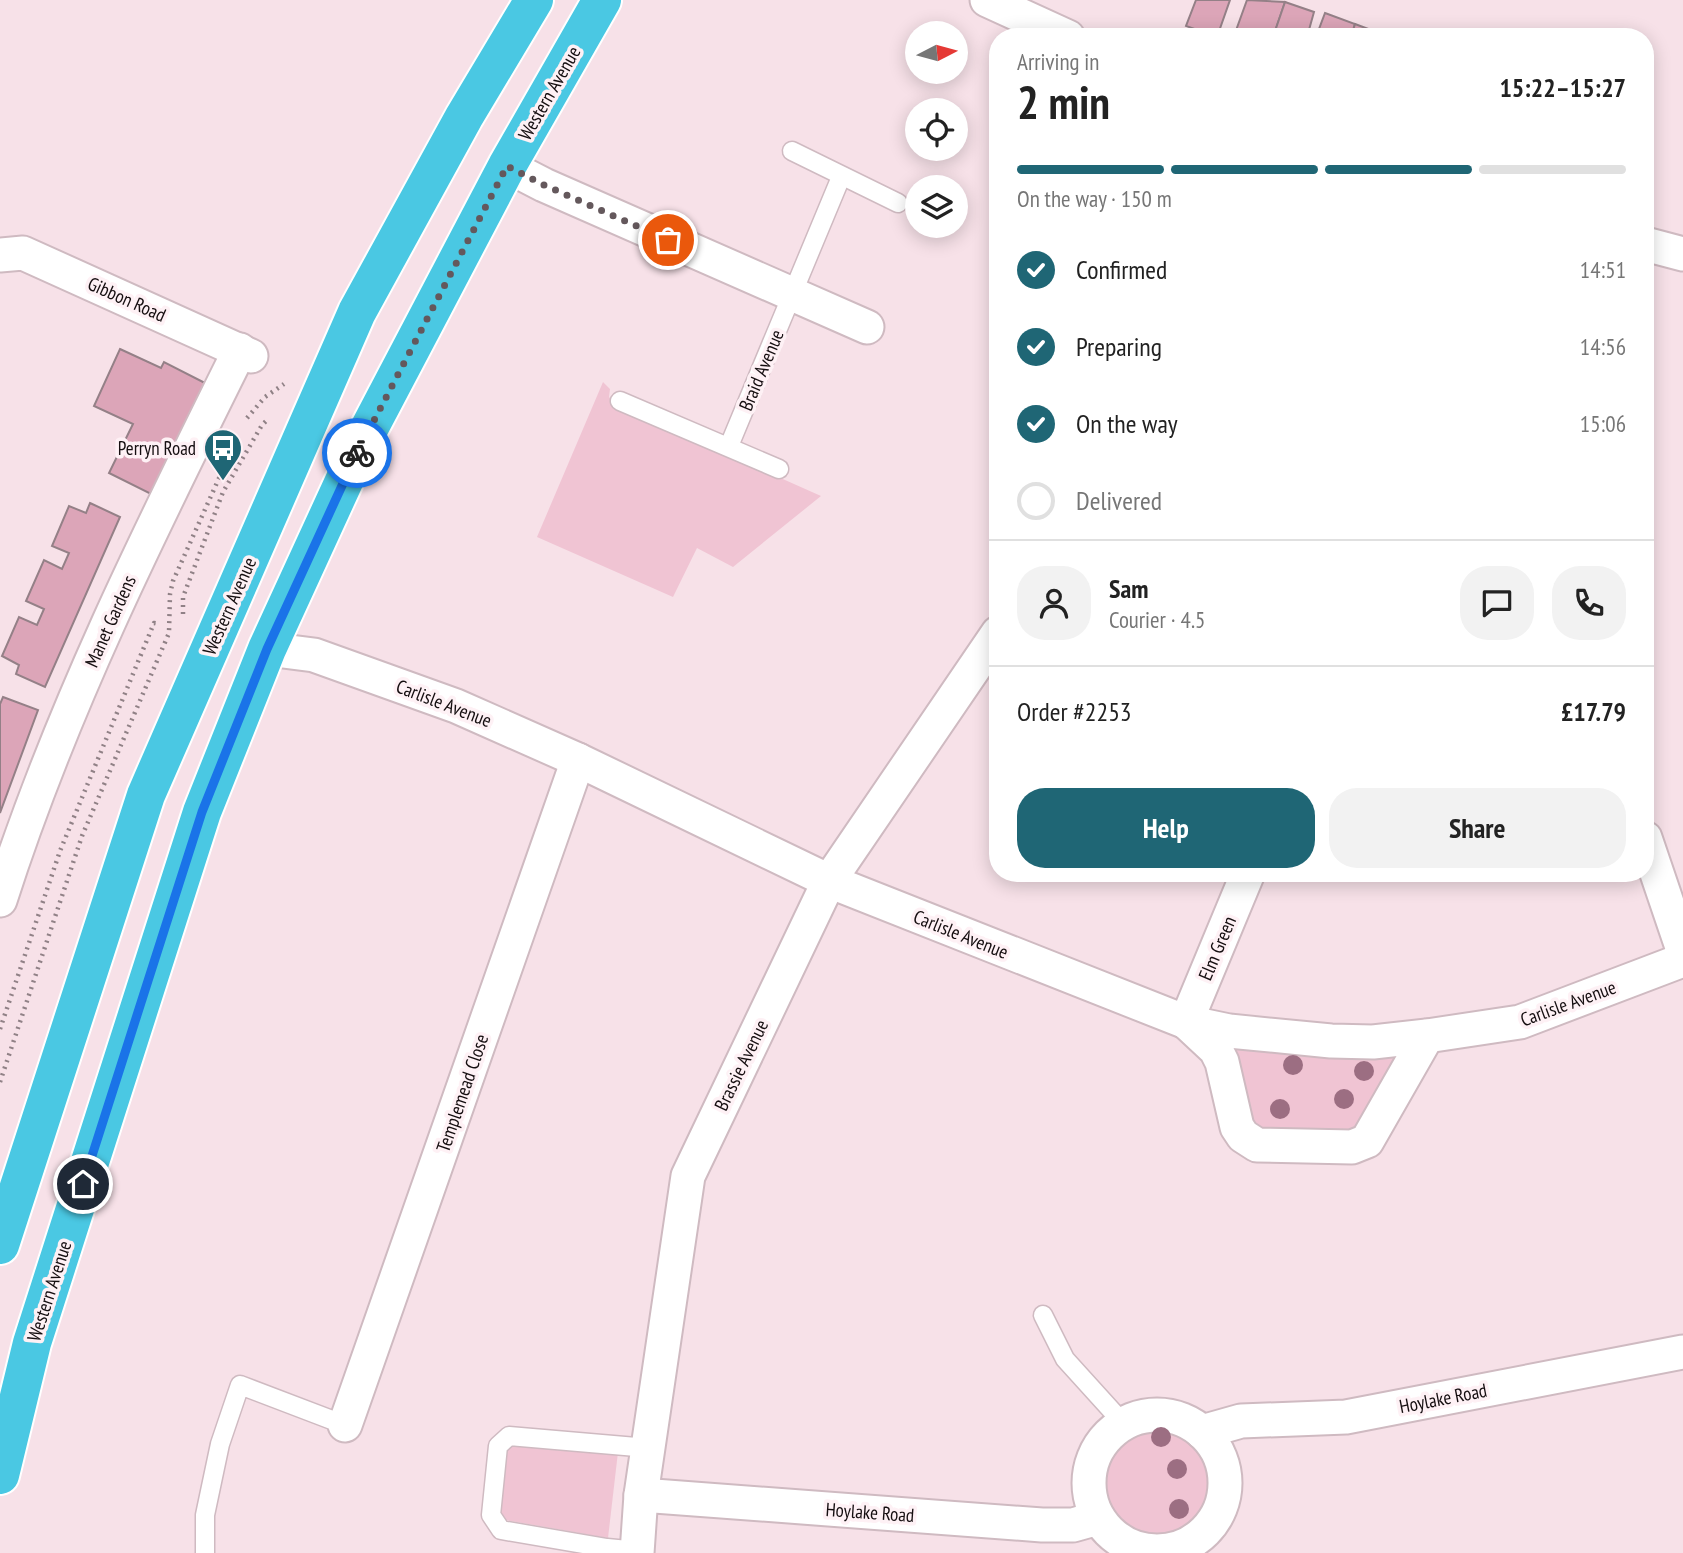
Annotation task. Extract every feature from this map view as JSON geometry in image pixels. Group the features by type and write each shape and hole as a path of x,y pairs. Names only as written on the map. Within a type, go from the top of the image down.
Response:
{"highway":[{"name":"Western Avenue","path":"0,1245 151,782 357,312 464,117 534,0"},
{"name":"Western Avenue","path":"0,1475 32,1343 202,812 267,649 362,442 507,166 602,0"}],"street":[{"path":"987,0 1048,28"},
{"path":"507,166 544,185 867,327"},
{"path":"1654,246 1683,254"},
{"name":"Gibbon Road","path":"0,255 23,253 245,353"},
{"name":"Manet Gardens","path":"0,900 31,806 153,525 245,353"},
{"name":"Brassie Avenue","path":"638,1552 641,1495 688,1176 829,881 989,646"},
{"name":"Carlisle Avenue","path":"267,649 314,655 456,706 578,760 829,881 1186,1022 1229,1031 1331,1041 1373,1042 1427,1037 1520,1022 1683,960"},
{"name":"Templemead Close","path":"345,1425 578,760"},
{"path":"1654,865 1683,950"},
{"name":"Elm Green","path":"1186,1022 1244,882"},
{"path":"1186,1022 1216,1050 1222,1062 1237,1127 1243,1136 1256,1145 1352,1147 1367,1141 1427,1037"},
{"name":"Hoylake Road","path":"1202,1432 1241,1421 1346,1416 1683,1352"},
{"path":"1164,1415 1185,1421 1202,1432 1217,1451 1224,1473 1224,1496 1215,1518 1200,1536 1180,1547 1157,1551 1134,1547 1114,1536 1098,1518 1090,1498 1088,1476 1094,1455 1106,1437 1123,1423 1143,1416 1164,1415"},
{"name":"Hoylake Road","path":"641,1495 1042,1525 1073,1525 1098,1518"}],"lane":[{"path":"792,151 898,203"},
{"name":"Braid Avenue","path":"729,446 841,177"},
{"path":"620,401 779,469"},
{"path":"1043,1315 1065,1359 1123,1423"},
{"path":"205,1553 205,1515 220,1444 240,1385 345,1425"},
{"path":"638,1552 500,1530 491,1515 498,1446 509,1436 648,1448"}],"path":[{"path":"244,422 265,397"},
{"path":"183,625 183,597 223,492 262,425 270,417"},
{"path":"0,1082 82,836 169,633 173,581 228,459"},
{"path":"0,1029 60,852 154,623 160,624"}],"shaded area":[{"path":"603,382 610,389 609,397 616,405 821,496 733,567 697,548 673,597 537,537"},
{"path":"1242,1047 1406,1051 1357,1134 1250,1130 1231,1055"},
{"path":"1157,1429 1177,1433 1194,1445 1206,1462 1210,1482 1206,1502 1194,1519 1177,1531 1157,1535 1137,1531 1120,1519 1108,1502 1104,1482 1108,1462 1120,1445 1137,1433"},
{"path":"513,1443 618,1452 608,1538 500,1519 496,1511 505,1449"}],"building":[{"path":"1196,0 1230,0 1220,28 1186,26"},
{"path":"1247,0 1285,2 1276,28 1237,28"},
{"path":"1285,2 1314,12 1310,28 1276,28"},
{"path":"1325,13 1355,24 1354,28 1319,28"},
{"path":"120,349 161,368 164,362 205,383 151,494 109,473 133,424 94,406"},
{"path":"90,503 120,517 45,687 16,674 19,665 2,656 19,617 37,625 44,609 26,601 44,560 62,569 69,553 52,546 69,506 86,513"},
{"path":"3,697 38,710 0,813 0,704"}],"way so far":[{"path":"357,453 507,166 668,240"}],"place":[{"name":"Perryn Road","path":"223,482"}],"route":[{"path":"83,1184 202,812 267,649 357,453"}]}
